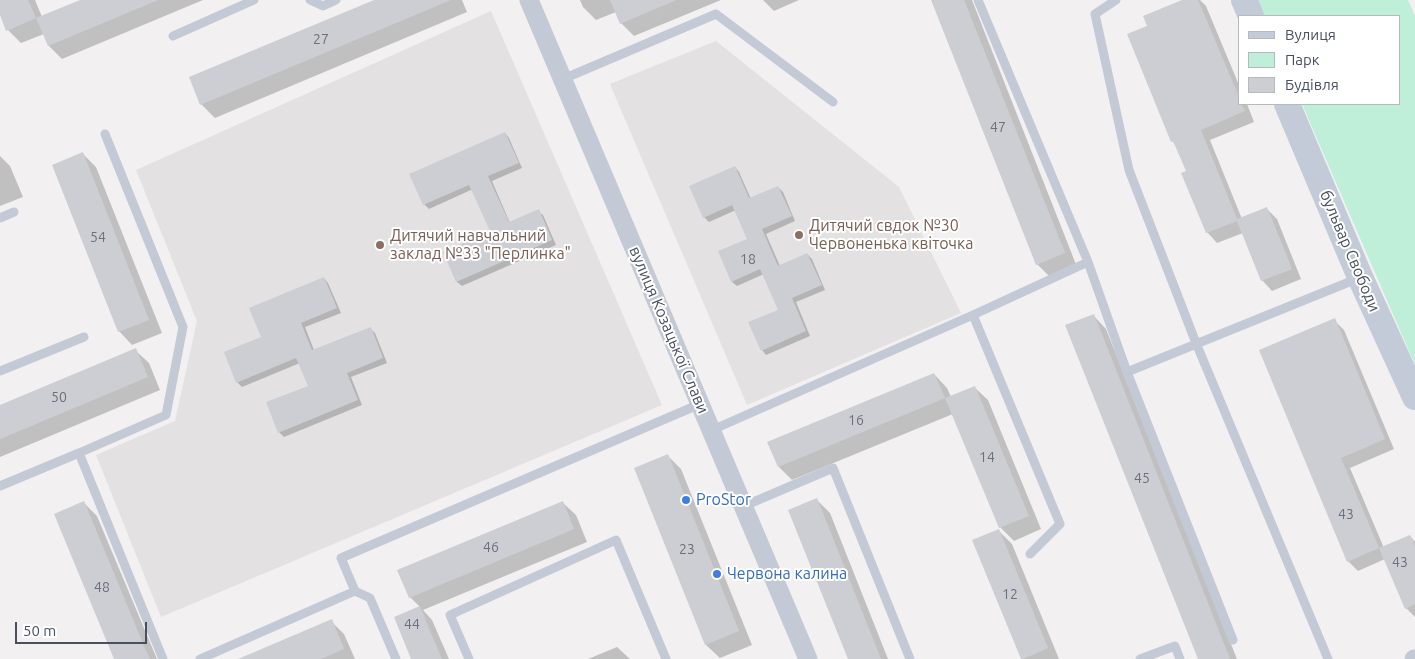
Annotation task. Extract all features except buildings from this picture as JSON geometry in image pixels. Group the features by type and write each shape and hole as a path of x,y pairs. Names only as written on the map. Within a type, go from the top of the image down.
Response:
{"street":[{"name":"вулиця Козацької Слави","path":"530,0 808,659"},
{"path":"1244,0 1251,15"},
{"name":"бульвар Свободи","path":"1287,105 1360,277 1415,397"}],"lane":[{"path":"173,36 254,0"},
{"path":"310,0 323,6 336,0"},
{"path":"978,0 1088,262 1127,372 1233,640"},
{"path":"1116,0 1095,14 1129,170 1196,343 1328,659"},
{"path":"563,79 716,14 833,102"},
{"path":"0,486 166,415 183,327 105,134"},
{"path":"0,218 14,212"},
{"path":"712,430 1088,262"},
{"path":"1127,372 1360,277"},
{"path":"973,315 1060,524 1030,554"},
{"path":"0,371 84,337"},
{"path":"396,659 370,598 355,591 341,558 700,404"},
{"path":"79,453 163,659"},
{"path":"744,506 833,468 910,659"},
{"path":"469,659 450,615 616,540 666,659"},
{"path":"200,659 355,591"},
{"path":"1140,659 1175,646 1180,659"}],"shaded area":[{"name":"Дитячий навчальний заклад №33 \"Перлинка\"","path":"491,11 662,405 161,617 96,455 175,421 197,321 136,170"},
{"name":"Дитячий свдок №30 Червоненька квіточка","path":"716,41 899,187 961,313 747,405 610,84"}],"green space":[{"path":"1257,0 1408,0 1415,16 1415,365 1302,105 1400,105 1400,15 1264,15"}],"place":[{"name":"Дитячий свдок №30 Червоненька квіточка","path":"799,235"},
{"name":"Дитячий навчальний заклад №33 \"Перлинка\"","path":"380,245"},
{"name":"ProStor","path":"686,500"},
{"name":"Червона калина","path":"717,574"}]}
